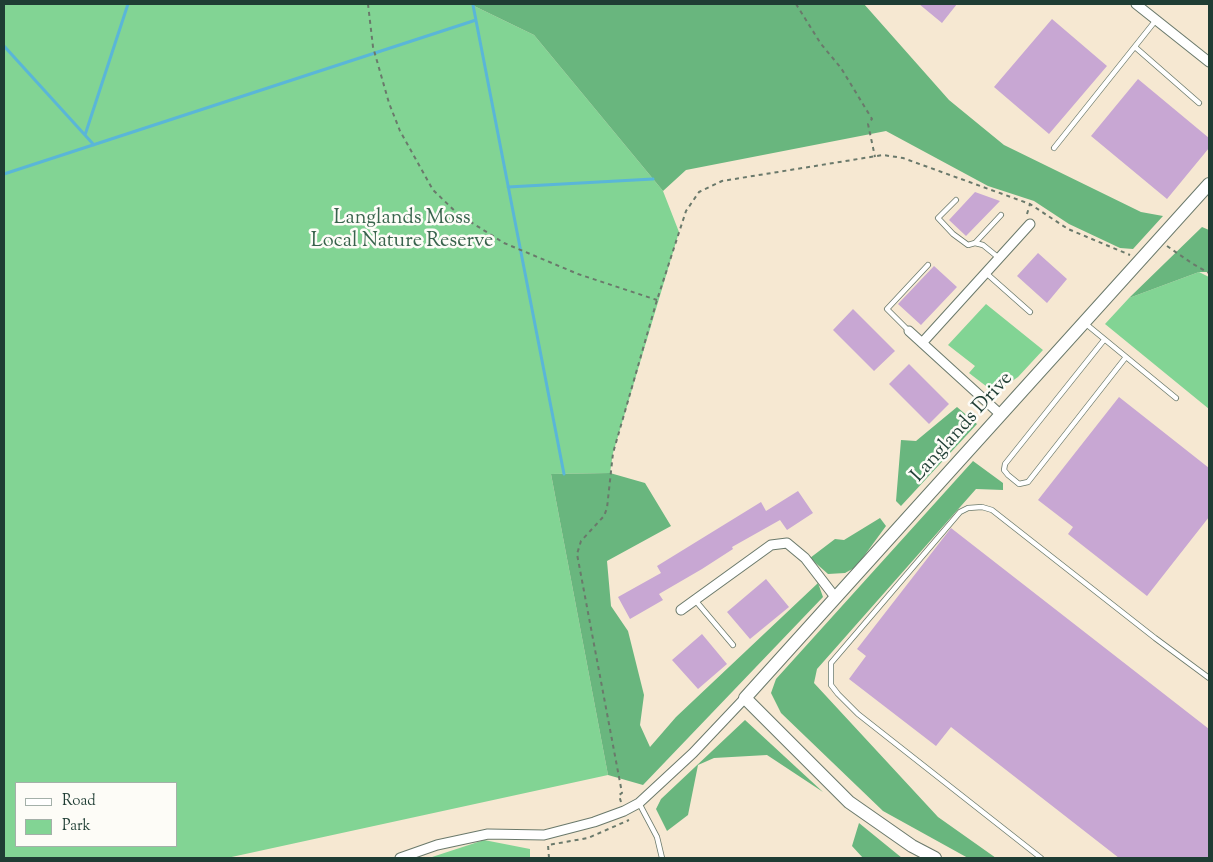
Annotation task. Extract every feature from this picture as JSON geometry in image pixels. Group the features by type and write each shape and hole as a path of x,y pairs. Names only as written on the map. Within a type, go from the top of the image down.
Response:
{"street":[{"path":"1136,4 1209,60"},
{"name":"Langlands Drive","path":"745,698 1146,251 1209,184"},
{"path":"922,343 1030,224"},
{"path":"909,331 1000,414"},
{"path":"681,610 770,545 787,543 805,558 835,597"},
{"path":"400,858 437,845 488,834 544,835 594,822 624,811 639,803 693,753 745,698 849,802 912,846 935,858"}],"lane":[{"path":"1054,148 1156,20"},
{"path":"1135,47 1199,103"},
{"path":"956,200 938,218 968,245 974,243 1001,215"},
{"path":"974,243 983,245 999,258"},
{"path":"909,331 887,309 928,265"},
{"path":"986,273 1030,312"},
{"path":"1082,322 1176,398"},
{"path":"1104,340 1005,464 1004,470 1018,484 1023,485 1028,482 1126,357"},
{"path":"1041,858 858,714 831,685 831,663 960,512 968,508 982,507 992,510 1209,678"},
{"path":"695,600 733,645"},
{"path":"639,803 657,837 662,858"}],"path":[{"path":"368,4 373,47 389,103 400,131 433,190 458,214 504,243 578,274 657,300"},
{"path":"796,4 821,44 841,68 872,118 868,124 875,157"},
{"path":"549,858 548,845 588,838 629,821 619,796 622,793 577,554 581,541 604,516 607,508 613,453 657,300 686,211 699,192 722,181 884,155 903,158 1030,204 1068,229 1130,256 1146,251"},
{"path":"1164,244 1209,273"}],"green space":[{"name":"Langlands Moss Local Nature Reserve","path":"4,4 470,4 534,35 663,191 679,232 613,453 610,473 551,474 608,775 227,858 4,858"},
{"path":"470,4 864,4 949,100 1004,145 1141,212 1163,216 1133,249 1120,248 1069,224 1034,201 988,186 886,131 686,170 663,191 534,35"},
{"path":"1202,227 1209,230 1209,272 1199,272 1129,298"},
{"path":"1199,272 1209,277 1209,409 1105,324 1129,298"},
{"path":"986,304 1043,350 1018,377 995,393 969,373 975,366 948,345"},
{"path":"957,407 977,424 901,506 896,501 901,440 916,441"},
{"path":"973,461 1003,483 1003,490 976,489 817,669 814,683 938,817 996,858 968,858 883,811 781,713 771,693 776,679"},
{"path":"610,473 645,483 671,526 607,561 611,606 628,631 644,695 640,725 650,747 676,717 818,583 823,597 643,785 608,775 551,474"},
{"path":"880,518 886,526 856,567 845,573 828,574 810,558 835,539 844,540"},
{"path":"745,720 823,792 767,755 714,758 698,765 688,815 667,831 656,809 661,799"},
{"path":"859,823 902,858 863,858 852,846"},
{"path":"484,840 530,849 530,858 429,858"}],"building":[{"path":"919,4 957,4 942,23"},
{"path":"1052,19 1107,66 1049,134 994,87"},
{"path":"1138,79 1209,138 1209,148 1167,199 1091,136"},
{"path":"975,192 1000,201 966,236 949,220"},
{"path":"1038,253 1067,279 1047,303 1017,276"},
{"path":"934,266 957,287 921,325 898,304"},
{"path":"853,309 895,351 874,371 833,330"},
{"path":"909,364 949,404 929,424 889,384"},
{"path":"1119,397 1209,468 1209,517 1147,596 1068,534 1073,527 1038,500"},
{"path":"798,491 813,513 787,530 780,520 732,547 733,549 702,569 659,594 663,600 630,619 618,597 661,573 657,566 761,502 766,511"},
{"path":"951,528 1209,729 1209,858 1119,858 951,727 936,746 849,679 866,656 857,649"},
{"path":"766,579 789,607 750,639 727,612"},
{"path":"702,634 727,664 698,689 672,660"}],"waterway":[{"path":"85,135 128,4"},
{"path":"473,5 564,474"},
{"path":"4,174 476,20"},
{"path":"4,46 94,145"},
{"path":"508,187 653,179"}]}
